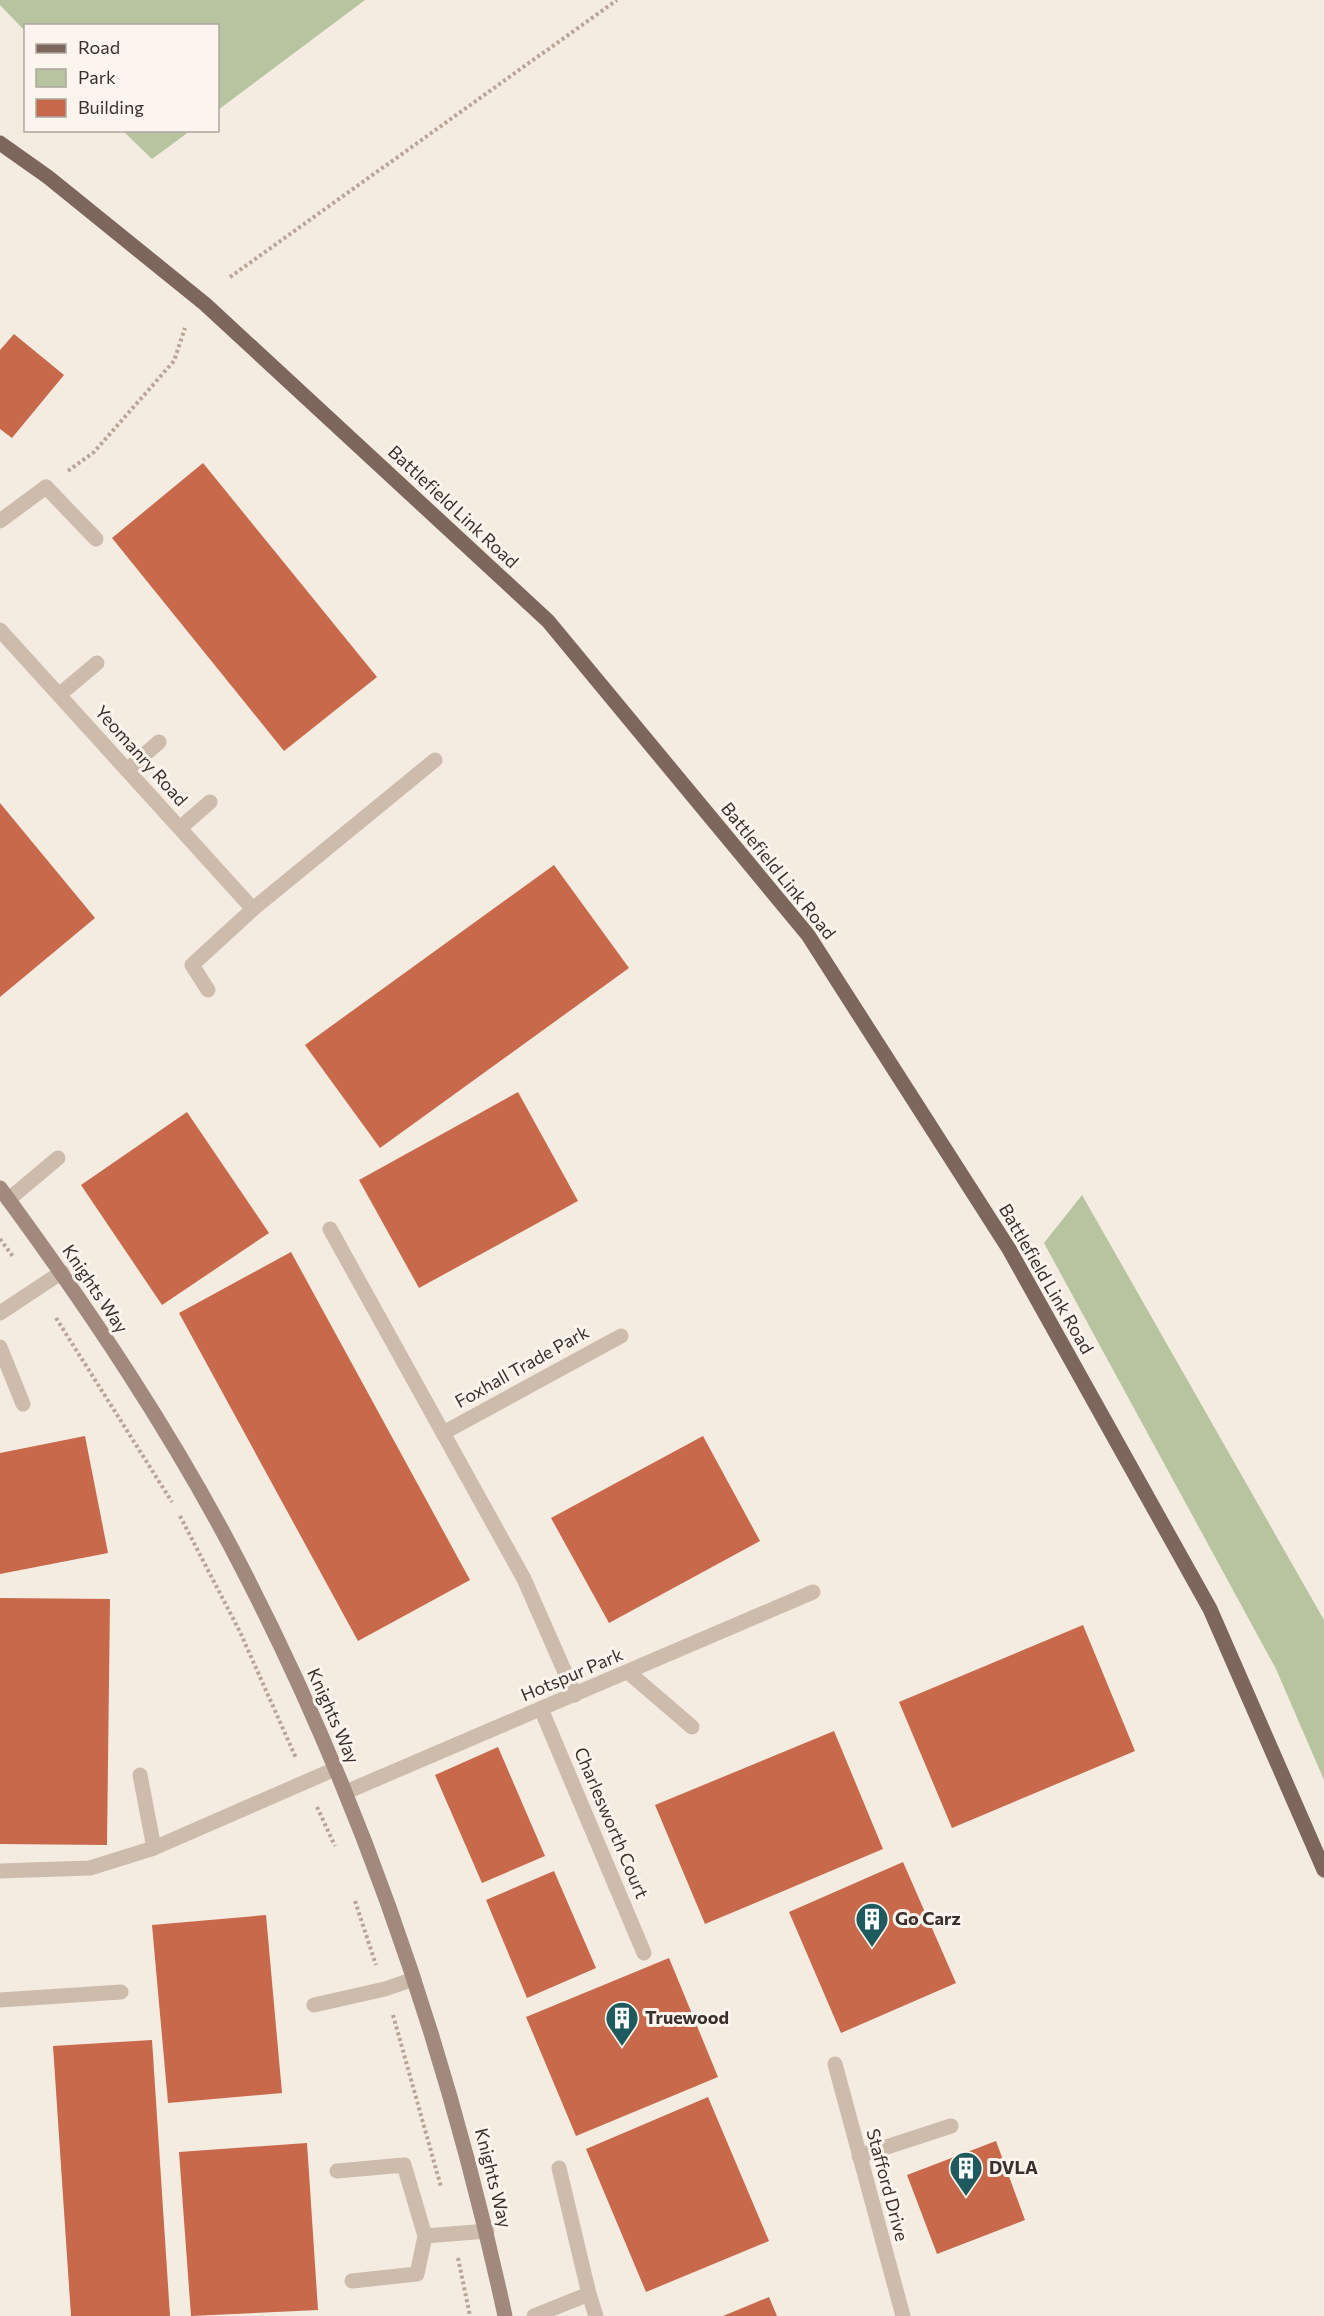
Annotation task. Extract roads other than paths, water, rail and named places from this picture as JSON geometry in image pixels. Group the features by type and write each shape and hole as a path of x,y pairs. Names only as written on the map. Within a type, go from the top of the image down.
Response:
{"main road":[{"name":"Battlefield Link Road","path":"0,142 48,177 205,304 548,621 808,935 1009,1249 1205,1599 1324,1870"}],"street":[{"path":"0,522 46,487 96,539"},
{"name":"Yeomanry Road","path":"0,630 253,909"},
{"path":"59,695 97,663"},
{"path":"128,770 159,742"},
{"path":"208,990 192,965 253,909 435,760"},
{"path":"180,828 210,802"},
{"path":"4,1194 58,1158"},
{"name":"Knights Way","path":"4,1194 62,1272 158,1419 242,1568 346,1792 414,1979 459,2124 487,2231 505,2316"},
{"path":"330,1229 524,1579 575,1695"},
{"path":"0,1313 62,1272"},
{"name":"Foxhall Trade Park","path":"443,1433 621,1336"},
{"path":"0,1347 23,1404"},
{"name":"Hotspur Park","path":"346,1792 813,1592"},
{"path":"628,1672 692,1727"},
{"name":"Charlesworth Court","path":"542,1709 644,1953"},
{"path":"0,1871 90,1868 154,1848 335,1769"},
{"path":"140,1775 154,1848"},
{"path":"314,2005 385,1989 414,1979"},
{"path":"0,2000 121,1992"},
{"name":"Stafford Drive","path":"835,2064 903,2316"},
{"path":"859,2156 951,2126"},
{"path":"337,2170 404,2164 424,2236 417,2274 352,2281"},
{"path":"559,2168 596,2316"},
{"path":"424,2236 487,2231"},
{"path":"534,2316 589,2294"}],"place":[{"name":"Go Carz","path":"872,1948"},
{"name":"Truewood","path":"622,2047"},
{"name":"DVLA","path":"966,2197"}]}
